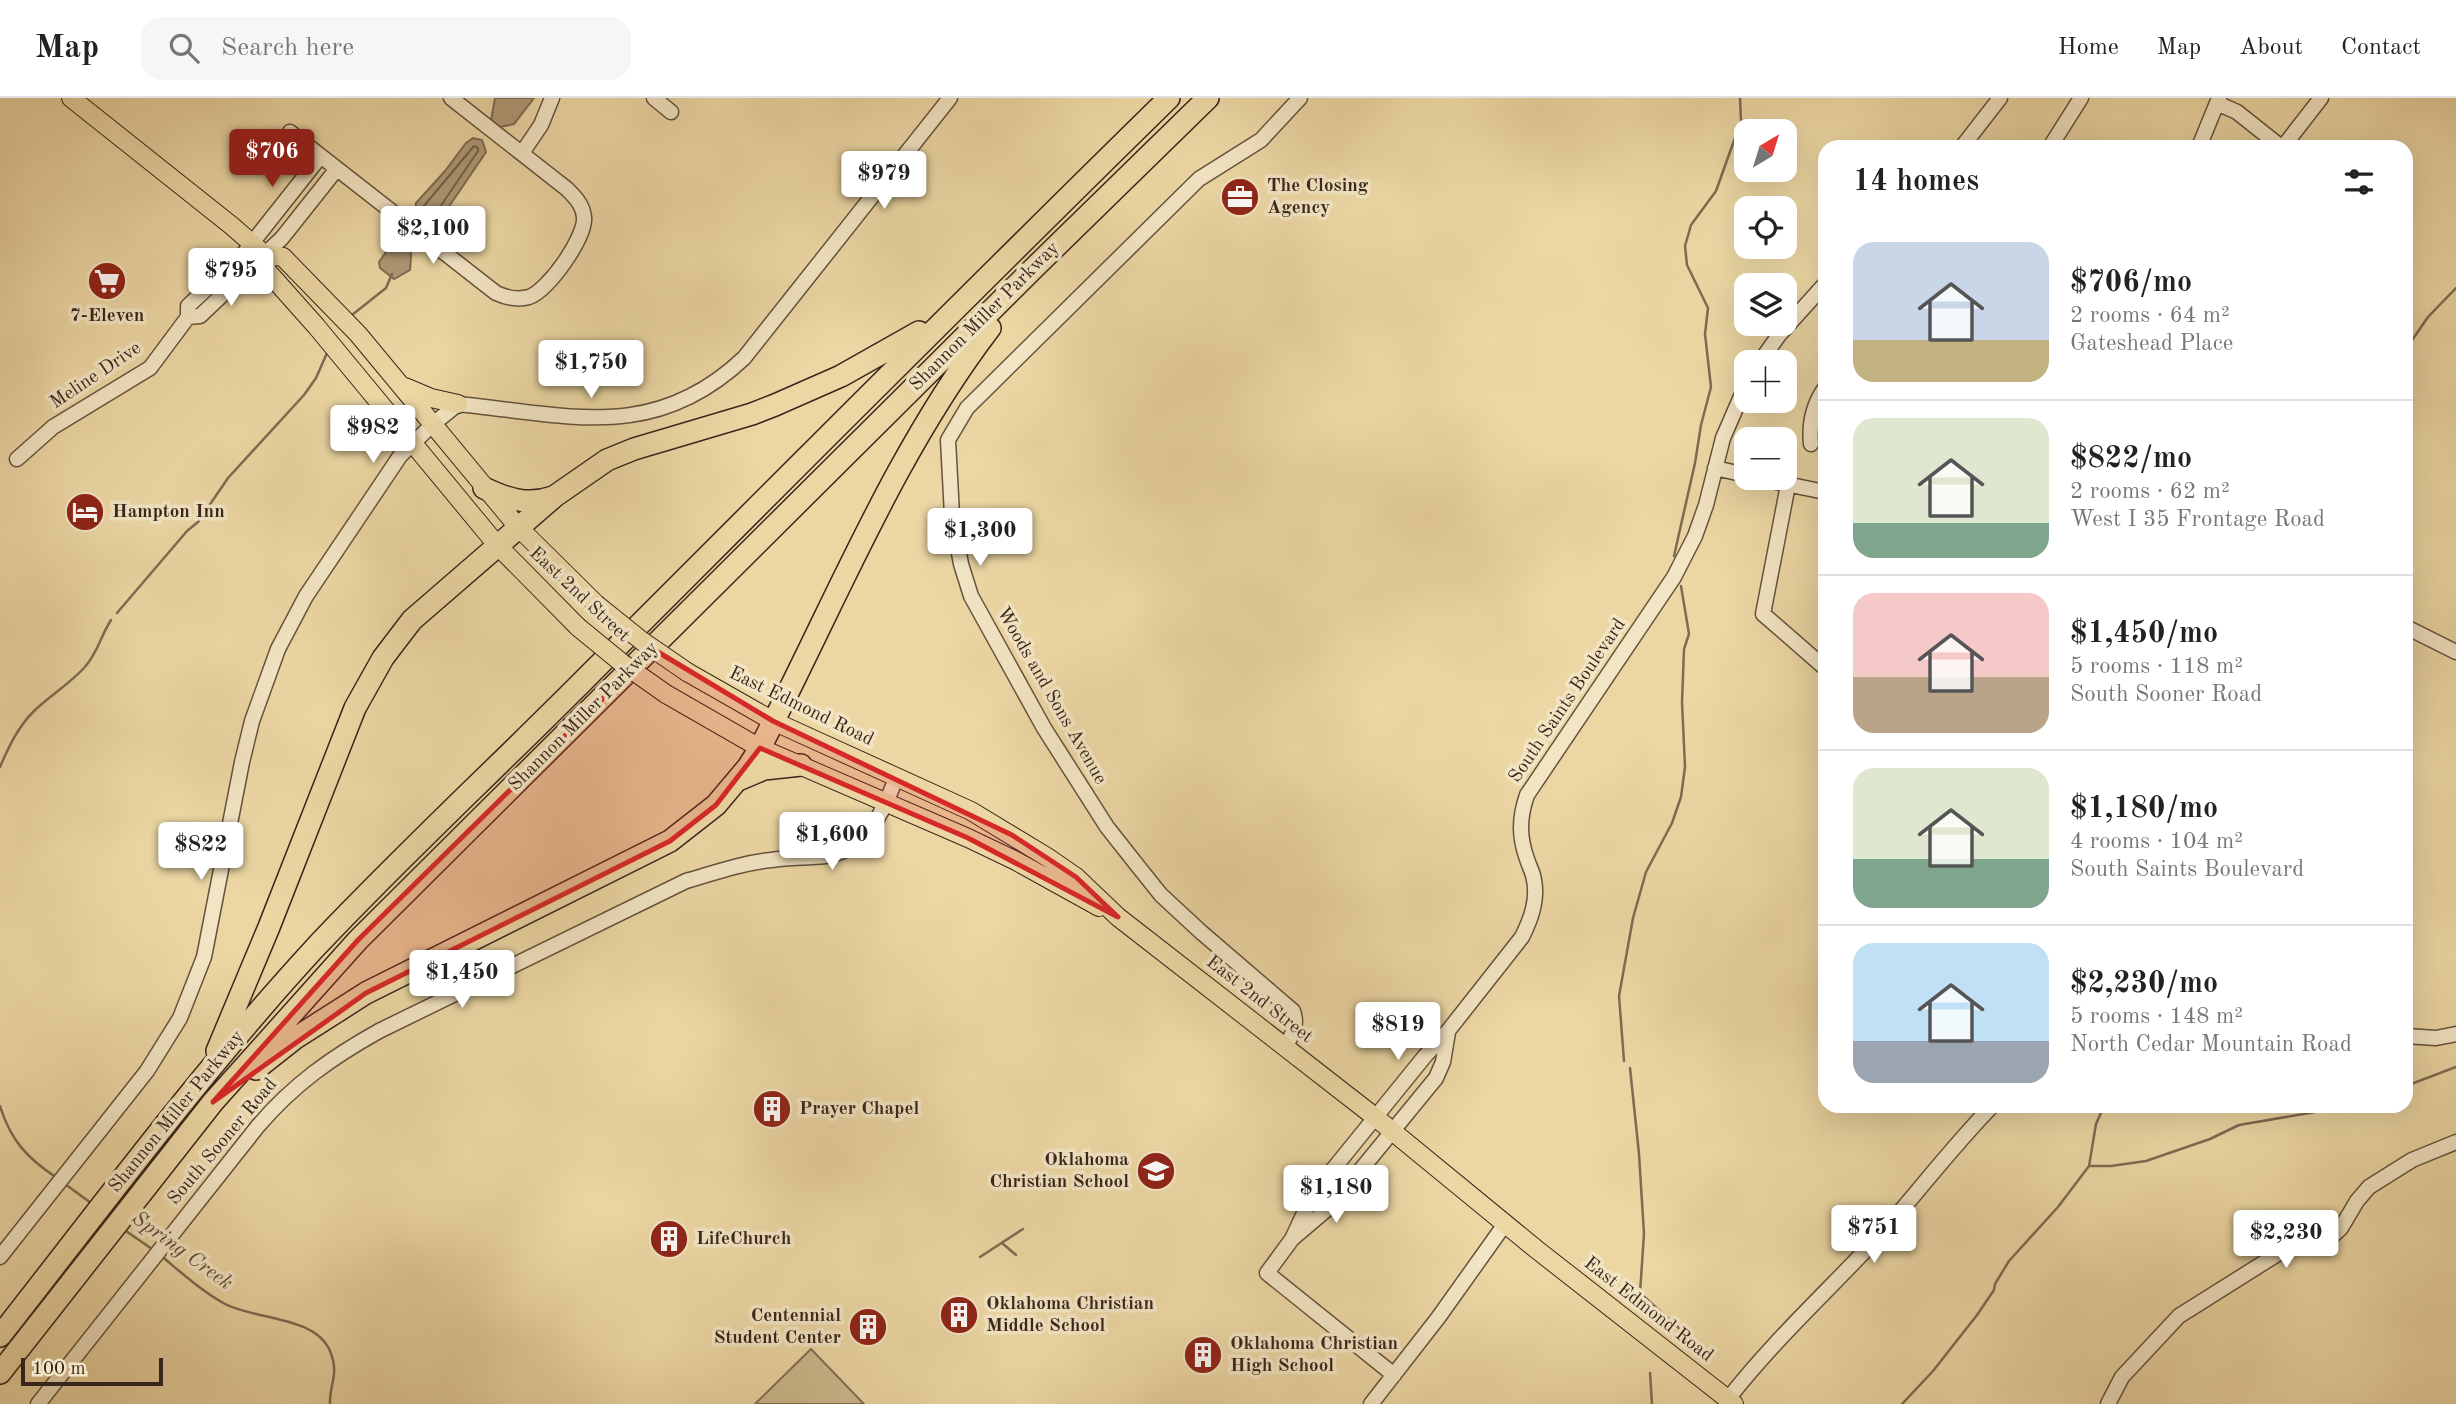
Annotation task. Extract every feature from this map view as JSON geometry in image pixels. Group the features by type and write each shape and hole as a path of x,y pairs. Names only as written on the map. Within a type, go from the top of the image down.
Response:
{"highway":[{"name":"Shannon Miller Parkway","path":"0,1336 210,1069 312,951 1169,98"},
{"name":"Shannon Miller Parkway","path":"0,1373 213,1102 376,922 1208,98"},
{"path":"213,1102 294,1039 366,993 670,841 716,805 760,748 892,482 922,428 969,355 1038,264"},
{"path":"210,1069 350,720 369,680 412,620 555,496 607,460 752,414 808,391 946,317"},
{"path":"485,488 516,500 542,501 555,496"},
{"path":"736,781 764,769 801,765"}],"main road":[{"name":"East 2nd Street","path":"71,98 258,249 283,257 358,334 518,527 596,604 642,641 687,672"},
{"name":"East 2nd Street","path":"258,249 267,271 497,545 578,627 666,694 760,748 1016,861 1118,917"},
{"path":"400,384 431,398 458,404"},
{"name":"East Edmond Road","path":"687,672 774,721 897,776"},
{"name":"East 2nd Street","path":"897,776 971,811 1076,877 1118,917 1375,1117 1536,1249"},
{"name":"East Edmond Road","path":"1536,1249 1731,1402"}],"street":[{"path":"290,132 496,293 505,297 521,298 535,294 550,280 573,248 584,225 581,205 567,189 451,98"},
{"path":"522,153 541,125 552,98"},
{"path":"654,98 671,112"},
{"path":"0,1257 147,1071 180,1018 204,957 245,752 265,681 278,649 306,596 400,456 458,404 593,418 648,413 699,394 724,377 744,358 950,98"},
{"name":"Woods and Sons Avenue","path":"1285,1047 1294,1032 1296,1020 1293,1011 1161,895 1136,865 1107,827 1044,728 988,628 971,596 961,564 952,515 948,440 967,408 1199,179 1261,140 1300,98"},
{"path":"1967,140 2000,98"},
{"path":"2054,140 2081,98"},
{"path":"2288,140 2321,98"},
{"path":"2202,140 2218,100 2273,140"},
{"path":"258,249 320,157"},
{"path":"258,249 282,238 336,170"},
{"name":"Meline Drive","path":"17,459 53,428 150,368 188,317 200,316 258,249"},
{"path":"1768,350 1818,292"},
{"path":"1811,444 1810,431 1818,398"},
{"name":"South Saints Boulevard","path":"1292,1239 1313,1194 1522,937 1530,922 1535,894 1534,877 1520,835 1522,809 1527,795 1674,577 1695,536 1723,438 1734,413"},
{"path":"1715,468 1734,472"},
{"path":"1797,487 1818,491"},
{"path":"1787,490 1763,614 1818,662"},
{"path":"2413,630 2456,652"},
{"name":"South Sooner Road","path":"38,1404 279,1102 335,1056 379,1031 686,881 769,860 839,853 856,844 875,823 897,776"},
{"name":"South Saints Boulevard","path":"1394,1375 1266,1273 1292,1239 1332,1205 1436,1078 1443,1062 1448,1031"},
{"path":"2413,1036 2436,1038 2456,1034"},
{"path":"1731,1402 1779,1338 1880,1234 1985,1113"},
{"path":"2108,1404 2122,1377 2179,1316 2287,1248 2329,1239 2341,1228 2369,1187 2412,1160 2456,1142"},
{"path":"1371,1404 1438,1318 1505,1224"}],"highlighted area":[{"path":"653,649 773,721 1012,835 1076,877 1118,917 968,838 760,748 716,805 670,841 366,993 213,1102 358,940"}],"shaded area":[{"path":"811,1349 864,1404 755,1404"}],"water":[{"path":"495,98 534,98 514,124 500,127 491,120"},
{"path":"473,138 482,140 486,152 446,211 439,219 422,226 414,220 416,203"},
{"path":"401,237 410,247 410,270 394,279 380,268 379,262 395,239"}],"waterway":[{"path":"1674,556 1711,387 1705,334 1708,308 1687,265 1685,246 1691,225 1716,191 1741,121 1740,98"},
{"path":"352,315 386,288 392,274"},
{"path":"2413,339 2428,317 2456,288"},
{"path":"117,613 187,531 198,522 228,478 304,395 316,378 327,353"},
{"path":"1624,1061 1619,996 1633,918 1646,872 1672,823 1681,797 1685,767 1682,702 1684,649 1689,634 1681,586"},
{"path":"0,767 14,737 28,717 84,668 96,651 111,620"},
{"path":"2413,1083 2456,1067"},
{"path":"1630,1068 1644,1234 1640,1293 1680,1329 1677,1336"},
{"name":"Spring Creek","path":"0,1106 9,1129 21,1148 57,1178"},
{"path":"1902,1404 1933,1371 1977,1315 2009,1261 2058,1207 2089,1166 2096,1124 2101,1113"},
{"path":"2090,1166 2146,1161 2210,1139 2239,1125 2309,1113"},
{"name":"Spring Creek","path":"65,1184 91,1203"},
{"name":"Spring Creek","path":"123,1229 152,1249"},
{"path":"980,1257 1023,1229"},
{"path":"1002,1243 1016,1255"},
{"name":"Spring Creek","path":"160,1255 225,1304 284,1320 312,1331 322,1340 333,1359 330,1404"},
{"path":"1650,1373 1652,1404"}],"place":[{"name":"The Closing Agency","path":"1240,197"},
{"name":"7-Eleven","path":"107,281"},
{"name":"Hampton Inn","path":"85,512"},
{"name":"Prayer Chapel","path":"772,1109"},
{"name":"Oklahoma Christian School","path":"1156,1171"},
{"name":"LifeChurch","path":"669,1239"},
{"name":"Oklahoma Christian Middle School","path":"959,1315"},
{"name":"Centennial Student Center","path":"868,1327"},
{"name":"Oklahoma Christian High School","path":"1203,1355"}]}
